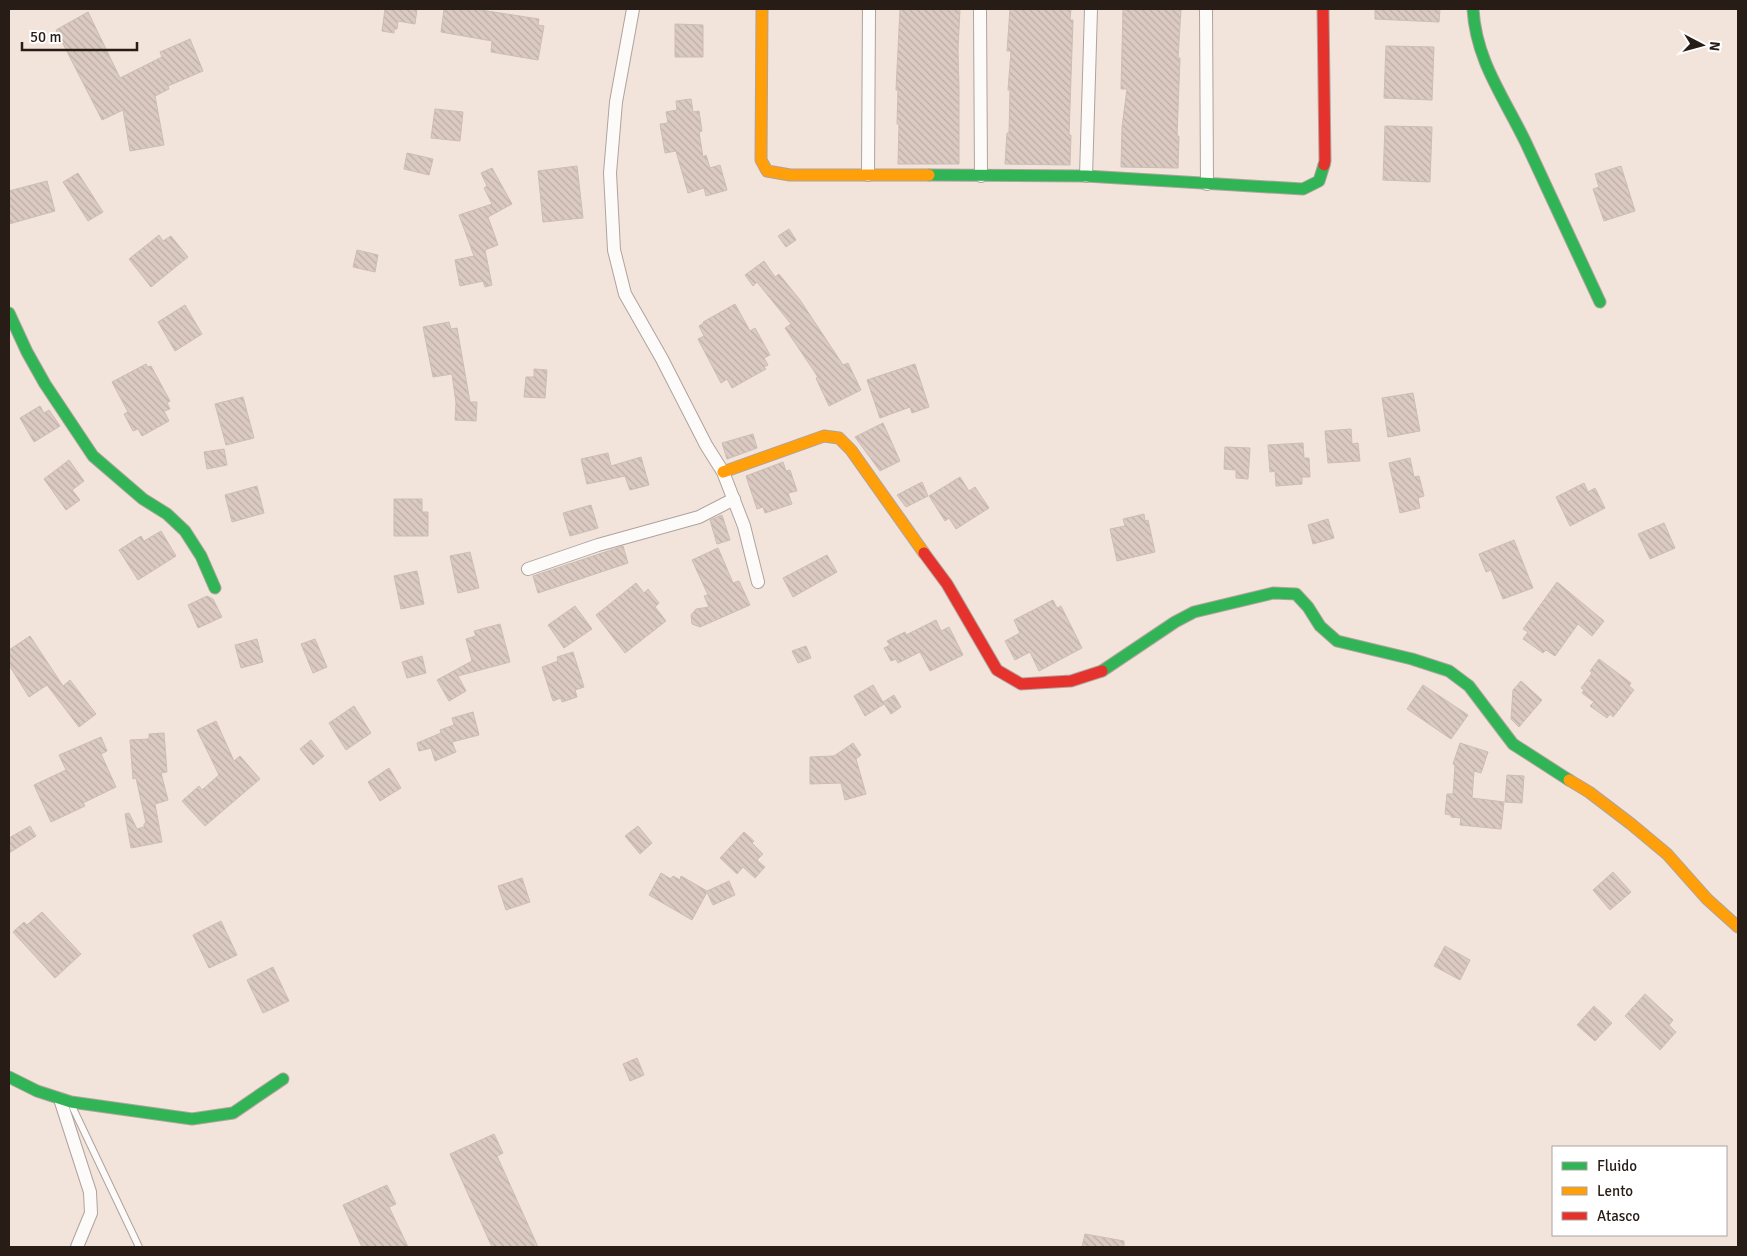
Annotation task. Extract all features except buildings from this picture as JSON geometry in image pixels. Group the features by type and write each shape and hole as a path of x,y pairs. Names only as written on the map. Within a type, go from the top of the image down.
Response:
{"street":[{"path":"633,9 616,102 610,173 614,250 625,294 662,359 706,445 723,472 734,499 758,582"},
{"path":"762,9 761,160 767,171 790,175 1086,176 1303,188 1319,181 1326,161 1322,9"},
{"path":"868,175 869,9"},
{"path":"980,9 981,176"},
{"path":"1086,176 1091,9"},
{"path":"1206,9 1207,184"},
{"path":"1473,9 1474,24 1484,62 1525,140 1600,302"},
{"path":"9,313 27,352 45,384 93,456 143,499 167,514 185,530 201,556 215,588"},
{"path":"723,472 824,436 839,438 851,450 947,584 997,670 1021,684 1071,681 1101,671 1175,622 1194,612 1273,593 1296,594 1308,607 1320,626 1338,641 1412,659 1449,671 1469,686 1513,744 1588,792 1632,824 1667,854 1707,899 1738,927"},
{"path":"528,569 598,544 698,516 734,499"},
{"path":"9,1077 37,1091 65,1101 192,1120 233,1113 283,1079"},
{"path":"65,1101 90,1192 91,1213 78,1247"}],"lane":[{"path":"65,1101 139,1247"}],"traffic: fast":[{"path":"1473,9 1475,28 1485,62 1526,143 1600,302"},
{"path":"929,175 1086,176 1303,189 1319,181 1324,165"},
{"path":"9,313 27,352 45,384 93,456 143,499 167,514 185,531 201,556 215,588"},
{"path":"1102,671 1175,622 1194,612 1273,593 1296,594 1308,607 1320,626 1337,641 1412,659 1449,671 1469,686 1513,744 1569,780"},
{"path":"9,1077 37,1091 71,1102 192,1119 233,1113 283,1079"}],"traffic: slow":[{"path":"762,9 761,160 767,171 790,175 929,175"},
{"path":"723,472 824,436 839,438 851,450 924,553"},
{"path":"1569,780 1589,792 1667,854 1707,899 1738,927"}],"traffic: jam":[{"path":"1323,9 1324,165"},
{"path":"924,553 947,584 997,670 1021,684 1071,681 1102,671"}]}
